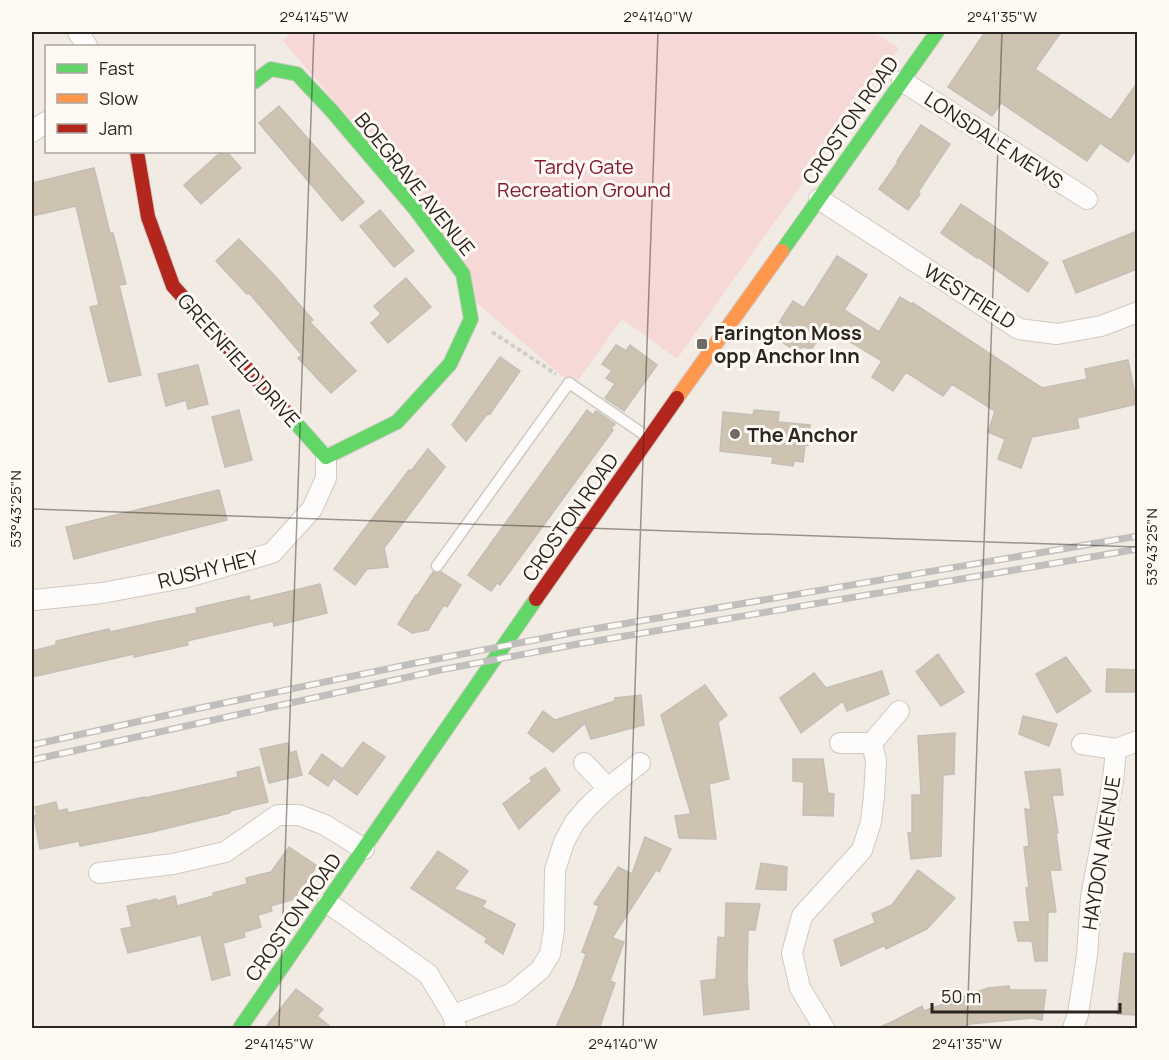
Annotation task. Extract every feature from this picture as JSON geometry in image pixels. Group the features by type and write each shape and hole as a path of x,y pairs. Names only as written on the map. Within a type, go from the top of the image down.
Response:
{"street":[{"path":"78,32 86,45"},
{"name":"CROSTON ROAD","path":"240,1029 649,438 937,32"},
{"name":"BOEGRAVE AVENUE","path":"255,81 271,69 297,74 324,103 416,210 463,274 471,319"},
{"name":"LONSDALE MEWS","path":"902,81 1087,199"},
{"path":"32,132 45,123"},
{"name":"GREENFIELD DRIVE","path":"137,153 148,217 173,286 326,457"},
{"name":"WESTFIELD","path":"819,199 1019,328 1057,334 1101,326 1137,312"},
{"path":"326,457 397,422 450,364 471,319"},
{"name":"RUSHY HEY","path":"32,599 102,593 177,579 272,553 312,509 326,478 326,457"},
{"path":"840,743 872,743 899,711"},
{"name":"HAYDON AVENUE","path":"1082,744 1116,749 1137,741"},
{"path":"824,1029 800,988 792,953 802,916 862,850 871,822 874,796 876,761 872,743"},
{"name":"HAYDON AVENUE","path":"1073,1029 1078,1014 1087,955 1091,897 1113,781 1116,749"},
{"path":"584,763 608,788"},
{"path":"328,903 428,974 454,1022 511,994 540,970 550,954 554,930 555,870 564,842 575,822 588,807 640,763"},
{"path":"99,873 173,864 225,852 278,815 299,814 325,825 364,849"}],"lane":[{"path":"437,566 569,383 649,438"}],"path":[{"path":"471,319 569,383"}],"green space":[{"name":"Tardy Gate Recreation Ground","path":"291,32 873,32 899,48 677,359 622,319 574,386 478,304 382,156 283,41"}],"building":[{"path":"985,32 1061,32 1035,69 1111,120 1137,83 1137,148 1128,162 1100,143 1087,161 1001,103 992,116 948,87"},
{"path":"279,106 364,202 342,221 259,123"},
{"path":"921,125 950,144 908,210 879,189"},
{"path":"220,153 228,153 241,168 201,204 184,185"},
{"path":"94,168 110,233 113,233 126,284 119,285 141,375 109,382 90,307 99,305 76,206 32,216 32,183"},
{"path":"961,204 1048,263 1028,292 941,233"},
{"path":"380,210 414,251 394,267 360,226"},
{"path":"1137,231 1137,269 1076,293 1063,261"},
{"path":"239,239 275,276 313,320 310,322 356,371 331,393 298,358 302,355 249,293 247,294 216,261"},
{"path":"837,256 867,275 844,310 879,332 900,297 913,305 913,303 1042,388 1087,379 1085,369 1128,360 1137,404 1077,418 1079,428 1032,437 1021,468 998,459 1005,439 988,432 995,411 952,384 943,396 906,372 893,391 872,377 882,361 826,327 811,350 803,346 799,353 771,335 793,301 804,308"},
{"path":"406,278 431,307 388,343 371,323 381,314 374,306"},
{"path":"616,345 626,351 630,345 657,365 624,411 605,398 615,384 606,378 612,371 602,364"},
{"path":"500,357 520,371 490,414 488,413 466,441 452,425"},
{"path":"198,365 208,404 188,409 186,400 166,406 158,374"},
{"path":"239,410 252,460 225,467 212,417"},
{"path":"587,410 593,415 596,411 615,424 611,428 613,430 500,585 497,583 491,591 468,575"},
{"path":"754,410 779,412 778,422 810,425 803,462 794,461 793,466 772,463 773,457 720,451 723,412 753,415"},
{"path":"428,449 445,467 384,548 388,567 367,569 355,585 334,569 409,470 411,471"},
{"path":"219,490 227,520 74,559 66,527"},
{"path":"433,572 441,572 461,585 447,607 444,605 428,630 412,633 398,624"},
{"path":"320,584 327,613 274,626 273,621 187,641 188,645 134,657 134,654 32,677 32,651 56,645 56,641 197,613 196,608 249,596 250,601"},
{"path":"938,654 964,692 941,706 916,672"},
{"path":"1066,657 1091,691 1057,713 1036,674"},
{"path":"1107,669 1137,670 1137,692 1106,692"},
{"path":"882,671 889,694 847,711 843,701 801,733 780,698 814,673 826,688"},
{"path":"705,685 727,715 718,722 729,779 709,784 716,839 679,838 675,816 691,814 661,715"},
{"path":"641,695 644,725 591,739 585,723 553,752 528,733 543,711 555,720 615,701 615,698"},
{"path":"1023,716 1057,724 1049,746 1019,734"},
{"path":"955,733 954,774 943,775 941,856 911,859 908,833 912,833 912,795 921,795 918,736"},
{"path":"363,742 385,757 357,795 335,779"},
{"path":"288,743 290,753 296,751 302,775 269,783 260,749"},
{"path":"322,754 341,768 328,786 309,773"},
{"path":"793,759 823,759 828,793 834,794 833,816 803,815 804,782 793,781"},
{"path":"259,767 268,802 152,832 80,846 79,841 40,849 34,816 37,815 35,807 56,802 58,811 67,809 68,813 238,777 237,772"},
{"path":"545,768 560,790 519,829 503,804 532,781 530,778"},
{"path":"1060,769 1063,795 1052,795 1061,870 1050,870 1056,912 1048,912 1047,961 1035,961 1032,941 1018,941 1014,922 1030,922 1024,847 1029,846 1025,809 1031,810 1025,772"},
{"path":"645,837 671,849 659,872 656,870 612,938 624,942 610,981 615,983 599,1029 555,1029 586,954 582,952 599,906 594,904 618,867 632,874"},
{"path":"289,847 317,866 294,899 271,906 272,911 258,915 261,927 244,932 245,937 223,943 230,975 212,980 201,935 128,953 121,929 132,927 127,906 175,896 177,906 247,884 246,878 271,872"},
{"path":"438,851 468,871 454,889 486,901 482,907 515,924 503,954 485,942 487,938 411,888"},
{"path":"761,863 787,867 786,890 756,889"},
{"path":"918,870 955,898 927,929 886,949 885,945 841,966 834,940 875,923 872,914 892,905"},
{"path":"726,903 760,904 755,930 748,930 749,1009 704,1015 701,981 716,979 718,937 725,938"},
{"path":"1124,953 1137,954 1137,1015 1117,1014"},
{"path":"1009,986 1010,990 1046,990 1042,1020 1032,1018 970,1024 959,1029 881,1029 882,1026 922,1006 924,1011 988,988"},
{"path":"296,989 323,1009 317,1016 333,1029 264,1029"}],"railway":[{"path":"32,745 411,664 576,632 1138,536"},
{"path":"32,760 440,670 578,644 1138,549"}],"traffic: fast":[{"path":"782,251 937,32"},
{"path":"255,81 271,69 297,74 331,110 416,210 463,274 471,319 450,364 397,422 326,457 286,412"},
{"path":"240,1028 536,599"}],"traffic: slow":[{"path":"677,398 782,251"}],"traffic: jam":[{"path":"137,153 148,217 173,286 286,412"},
{"path":"536,599 677,398"}],"place":[{"name":"Farington Moss opp Anchor Inn","path":"702,344"},
{"name":"The Anchor","path":"735,434"}]}
